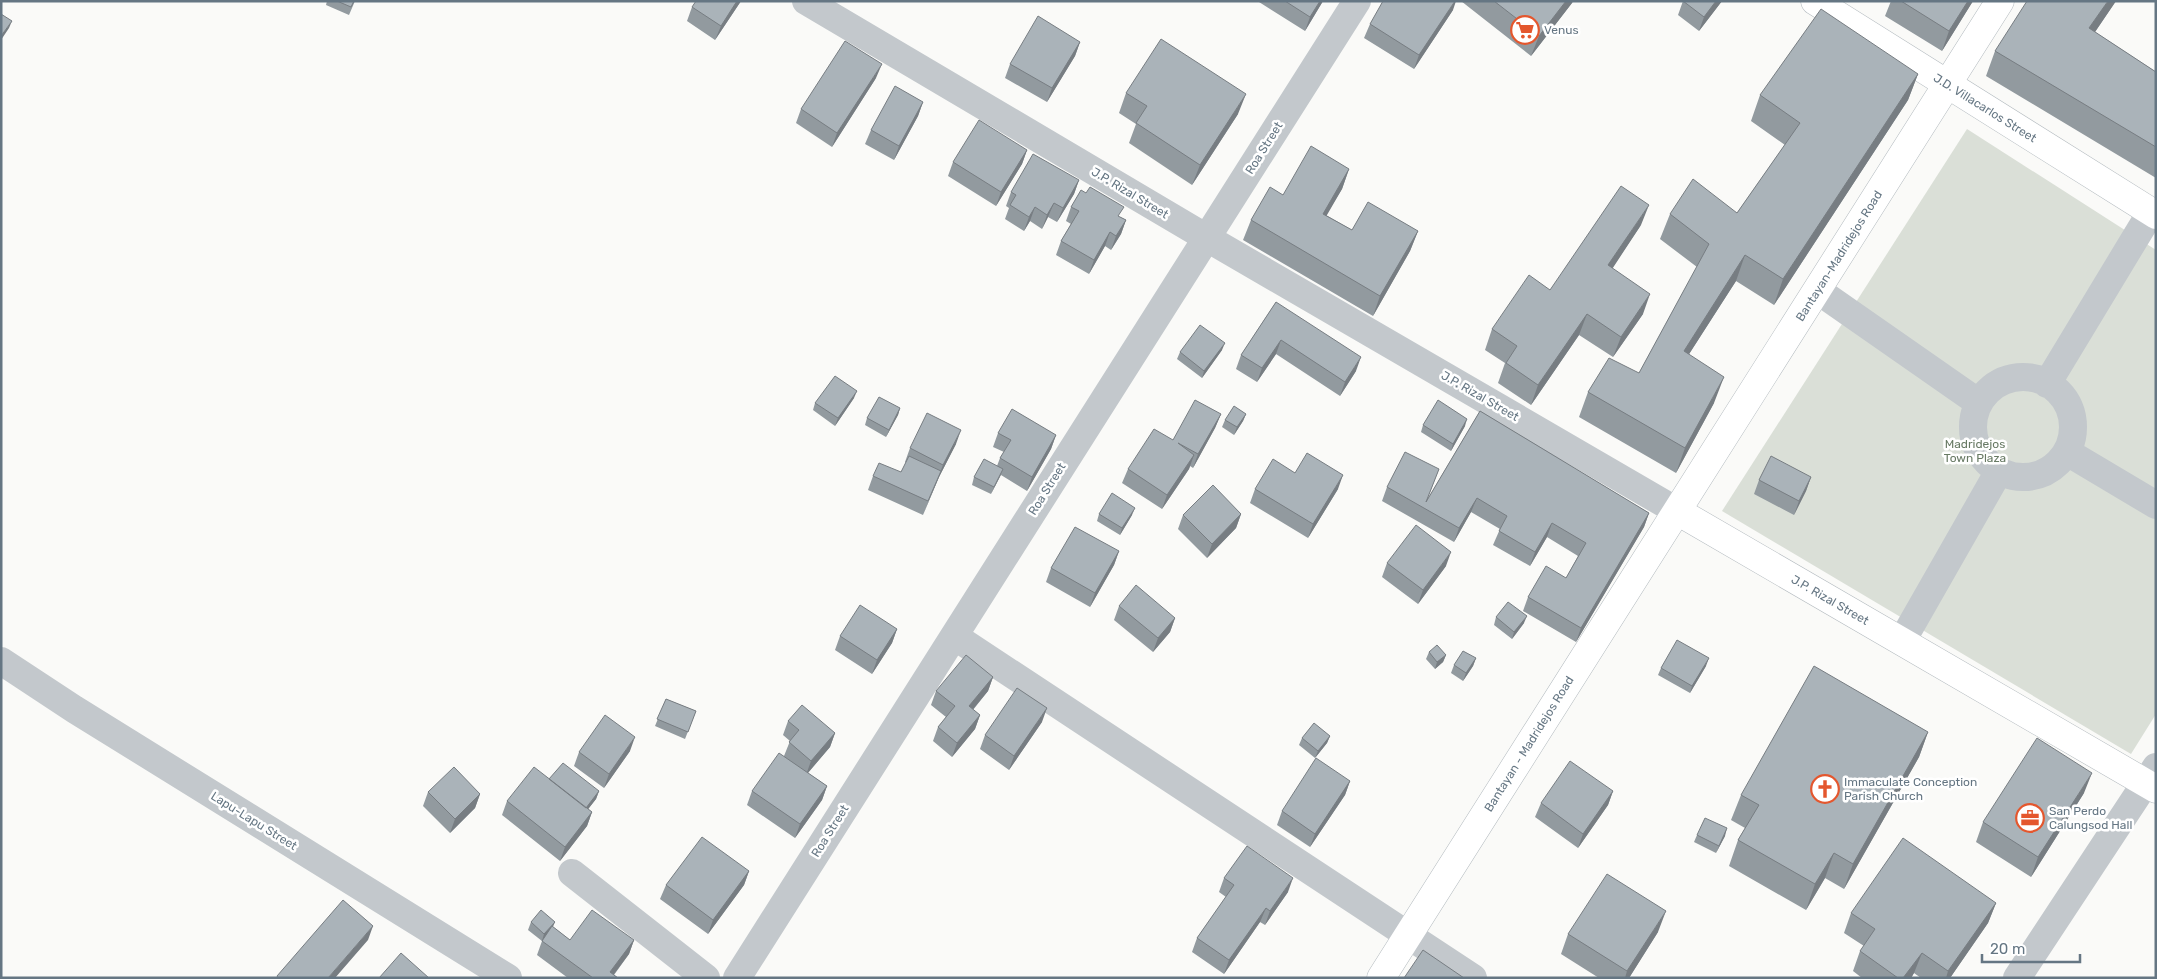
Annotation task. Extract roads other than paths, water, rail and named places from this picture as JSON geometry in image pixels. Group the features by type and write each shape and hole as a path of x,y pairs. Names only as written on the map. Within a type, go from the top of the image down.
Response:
{"main road":[{"name":"J.D. Villacarlos Street","path":"1815,1 2153,214"},
{"name":"Bantayan-Madridejos Road","path":"1677,511 2000,1"},
{"name":"J.P. Rizal Street","path":"1677,511 1902,641 2152,779"},
{"name":"Bantayan - Madridejos Road","path":"1380,978 1677,511"}],"street":[{"name":"J.P. Rizal Street","path":"806,1 1207,238 1677,511"},
{"name":"Roa Street","path":"737,978 1357,1"},
{"path":"2047,384 2153,214"},
{"path":"1817,290 1979,403"},
{"path":"2016,378 2032,378 2047,384 2059,393 2069,406 2073,421 2072,437 2067,452 2057,464 2045,473 2030,477 2014,477 1999,471 1987,462 1978,448 1974,434 1974,418 1979,403 1989,390 2002,382 2016,378"},
{"path":"2067,452 2156,505"},
{"path":"1902,641 1999,471"},
{"path":"954,636 1473,978"},
{"name":"Lapu-Lapu Street","path":"1,661 74,710 508,978"},
{"path":"2020,976 2152,779"},
{"path":"572,873 706,978"}],"place":[{"name":"Venus","path":"1525,30"},
{"name":"Immaculate Conception Parish Church","path":"1825,789"},
{"name":"San Perdo Calungsod Hall","path":"2030,818"}],"park label":[{"name":"Madridejos Town Plaza","path":"1975,451"}]}
